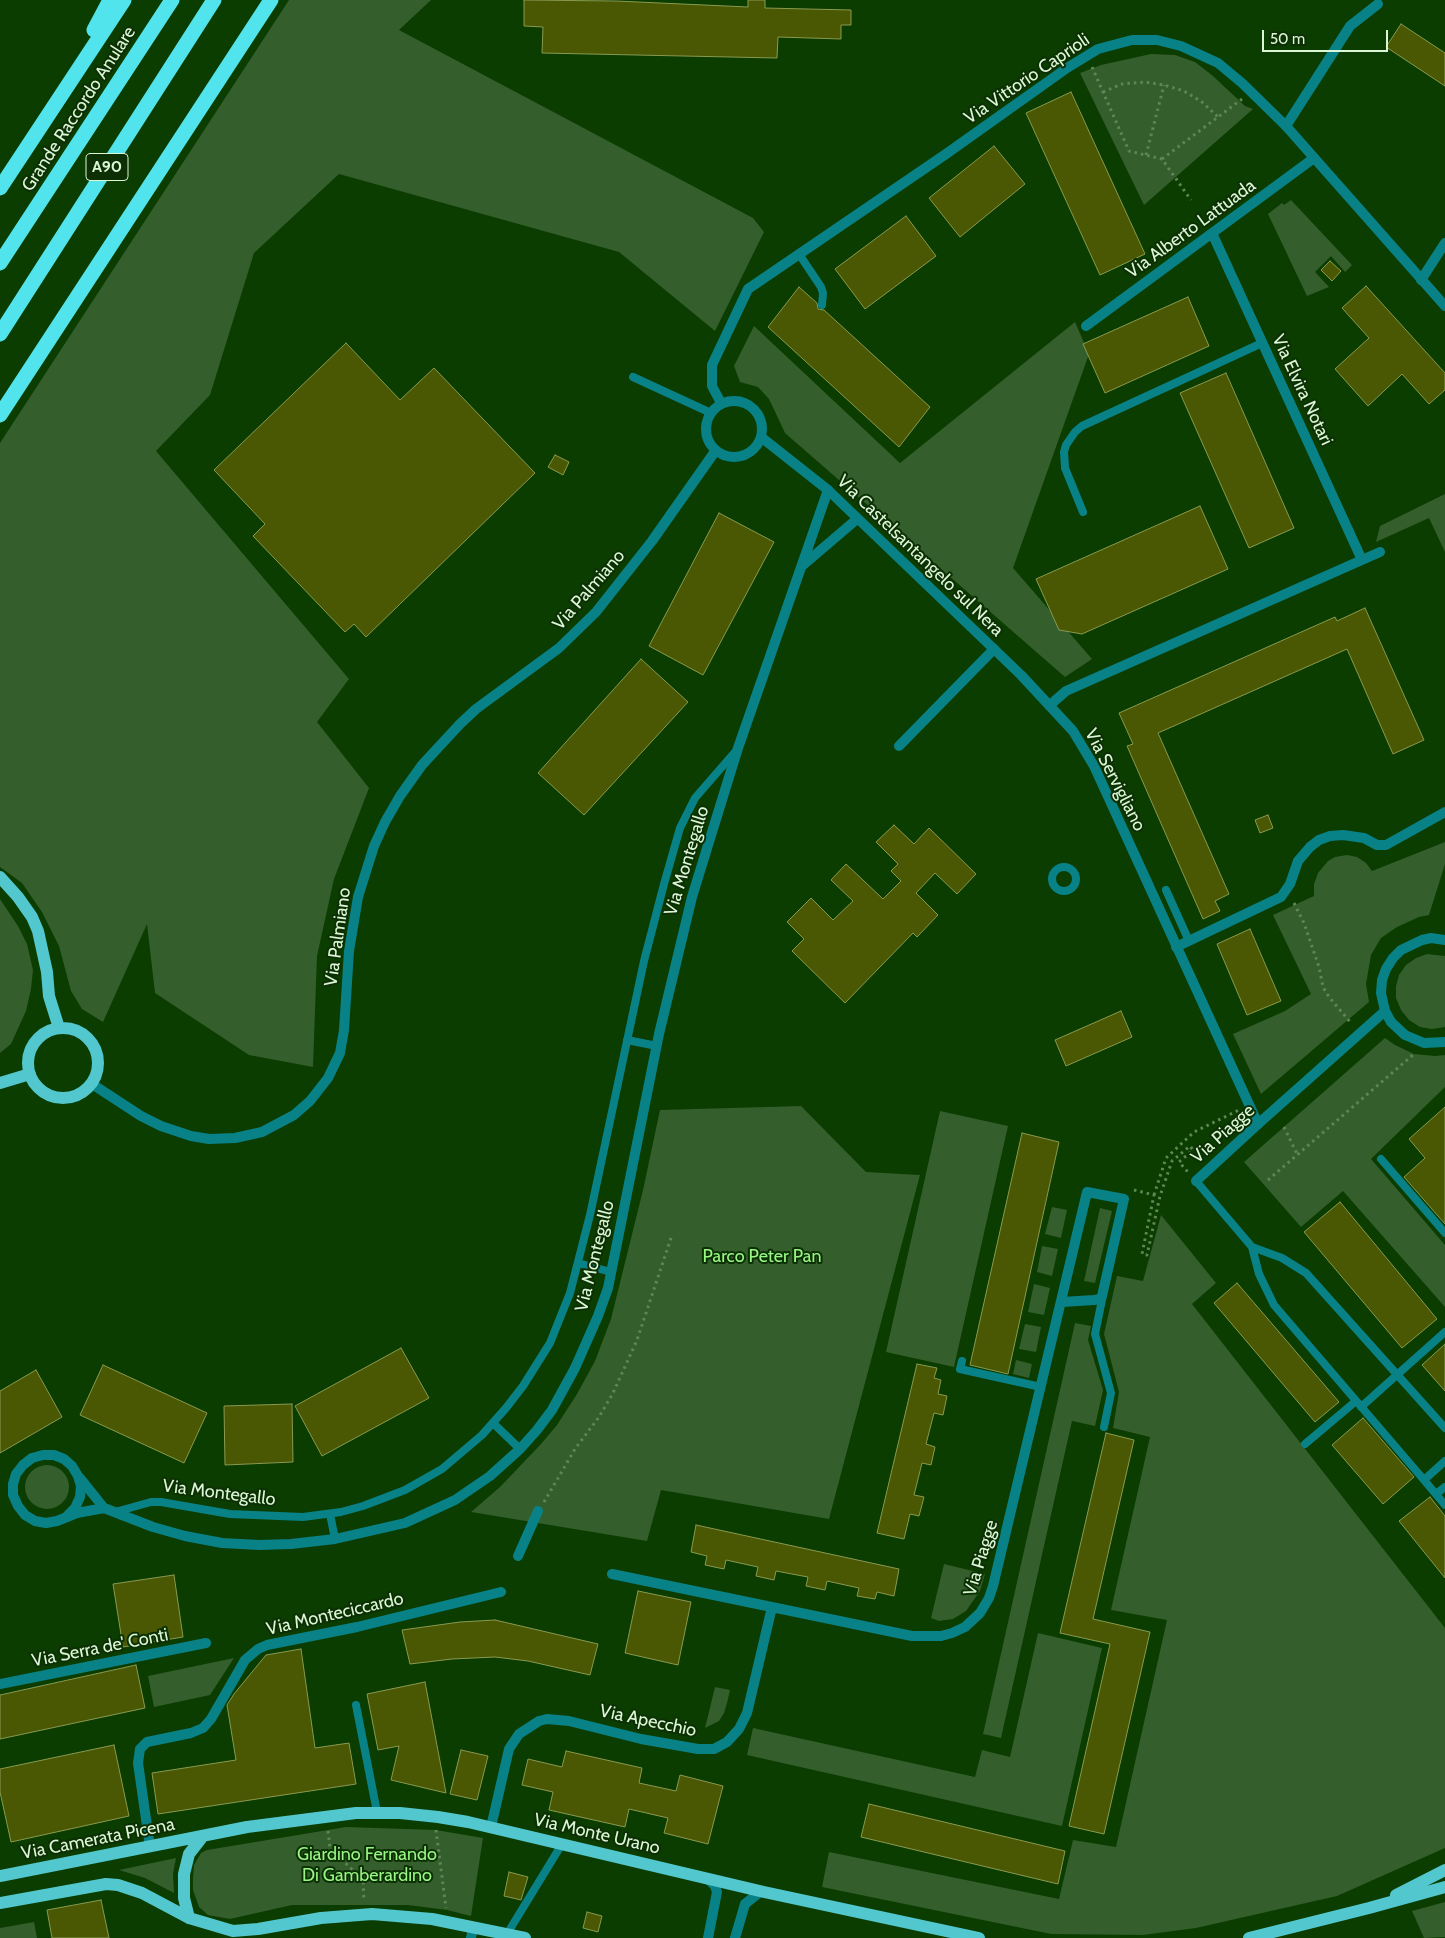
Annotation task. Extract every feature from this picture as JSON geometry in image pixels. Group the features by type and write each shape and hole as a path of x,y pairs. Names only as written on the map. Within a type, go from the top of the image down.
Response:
{"highway":[{"path":"59,97 110,0"},
{"name":"Grande Raccordo Anulare","path":"0,188 124,0"},
{"name":"Grande Raccordo Anulare","path":"0,263 172,0"},
{"name":"A90","path":"0,334 214,0"},
{"path":"0,415 271,0"}],"main road":[{"path":"0,878 18,897 32,917 38,931 47,972 49,996 59,1028"},
{"path":"59,1028 68,1028 80,1032 89,1039 95,1048 98,1060 97,1072 92,1084 84,1092 64,1098 53,1096 39,1088 30,1074 28,1064 34,1043 41,1035 59,1028"},
{"path":"0,1083 30,1074"},
{"name":"Via Monte Urano","path":"203,1836 247,1827 326,1816 376,1812 438,1816 761,1891 979,1938"},
{"path":"189,1918 184,1898 184,1874 189,1854 203,1836"},
{"name":"Via Camerata Picena","path":"0,1876 203,1836"},
{"path":"1369,1908 1445,1870"},
{"path":"0,1903 106,1884 118,1885 142,1893 189,1918 225,1930 242,1931 321,1918 365,1914 426,1918 472,1933 507,1934 525,1938"},
{"path":"1249,1938 1445,1887"}],"street":[{"path":"1286,126 1350,26 1378,4"},
{"name":"Via Vittorio Caprioli","path":"721,403 712,386 712,365 748,289 1087,55 1105,46 1132,40 1168,42 1194,50 1218,63 1252,91 1286,126 1445,306"},
{"name":"Via Alberto Lattuada","path":"1086,326 1314,158"},
{"name":"Via Elvira Notari","path":"1212,233 1362,560"},
{"path":"1421,280 1445,243"},
{"path":"730,400 748,404 760,418 761,437 757,445 750,452 742,456 732,457 724,455 710,443 706,434 706,425 711,413 721,403 730,400"},
{"name":"Via Castelsantangelo sul Nera","path":"761,437 828,490 1050,705"},
{"name":"Via Palmiano","path":"92,1084 153,1123 182,1134 209,1139 235,1138 262,1132 286,1120 305,1106 328,1078 340,1053 344,1030 349,951 358,897 374,846 390,812 405,788 437,747 464,720 559,648 592,617 646,548 716,450"},
{"name":"Via Montegallo","path":"104,1508 153,1527 185,1536 222,1543 291,1544 334,1539 405,1523 455,1500 484,1480 520,1449 552,1410 575,1368 598,1316 611,1272 657,1046 692,897 738,748 828,490"},
{"name":"Via Montegallo","path":"802,567 857,519"},
{"path":"1050,705 1066,691 1380,552"},
{"path":"899,746 994,649"},
{"name":"Via Servigliano","path":"1050,705 1074,731 1094,766 1258,1124"},
{"path":"1176,947 1282,897 1290,884 1298,861 1319,840 1330,836 1342,835 1364,838 1377,845 1386,845 1445,812"},
{"path":"1444,937 1430,938 1413,943 1401,950 1386,969 1382,980 1381,993 1385,1011 1398,1030 1413,1040 1430,1043 1445,1042"},
{"name":"Via Piagge","path":"1196,1181 1385,1011"},
{"name":"Via Piagge","path":"772,1606 912,1636 945,1635 967,1626 984,1607 993,1586 1087,1192 1124,1199"},
{"path":"1062,1302 1100,1299 1104,1293 1124,1199"},
{"path":"54,1455 64,1459 72,1466 104,1508 67,1516 52,1522 35,1521 25,1515 18,1506 13,1484 16,1474 23,1464 32,1458 54,1455"},
{"path":"67,1516 75,1508 80,1497 81,1486 78,1476"},
{"path":"518,1556 538,1511"},
{"path":"612,1574 772,1606"},
{"name":"Via Monteciccardo","path":"150,1847 138,1763 140,1750 148,1742 191,1733 203,1728 245,1660 258,1649 267,1645 357,1627 500,1592"},
{"name":"Via Apecchio","path":"491,1827 509,1749 519,1734 540,1720 547,1718 569,1720 641,1738 698,1749 714,1749 727,1742 739,1729 746,1713 772,1606"},
{"name":"Via Serra de' Conti","path":"0,1684 206,1643"},
{"path":"708,1879 715,1886 717,1892 708,1938"},
{"path":"736,1938 745,1904 750,1898 761,1891"}],"lane":[{"path":"799,254 821,287 823,294 822,305"},
{"path":"1083,512 1065,468 1064,452 1066,445 1075,432 1082,426 1262,343"},
{"path":"633,376 711,413"},
{"name":"Via Montegallo","path":"115,1512 150,1502 161,1502 230,1514 303,1517 330,1514 393,1496 419,1483 452,1461 493,1423 523,1386 550,1343 566,1306 590,1215 657,909 684,819 702,788 738,748"},
{"path":"1166,890 1189,941"},
{"path":"627,1040 657,1046"},
{"path":"1380,1159 1445,1233"},
{"path":"1196,1181 1252,1247 1258,1274 1270,1300 1445,1505"},
{"path":"1252,1247 1282,1258 1303,1270 1445,1428"},
{"path":"578,1263 611,1272"},
{"path":"1104,1293 1095,1334 1111,1393 1104,1427"},
{"path":"1305,1444 1398,1374 1445,1332"},
{"path":"962,1361 960,1369 1041,1387"},
{"path":"493,1423 520,1449"},
{"path":"1424,1480 1445,1461"},
{"path":"1436,1494 1445,1487"},
{"path":"330,1514 334,1539"},
{"path":"356,1705 376,1812"},
{"path":"507,1934 562,1844"}],"path":[{"path":"1087,55 1129,151 1162,159 1191,200"},
{"path":"1103,92 1122,84 1145,82 1164,85 1184,91 1202,102 1218,117"},
{"path":"1146,156 1164,85"},
{"path":"1162,159 1252,91"},
{"path":"1294,902 1304,922 1319,967 1323,987 1351,1023"},
{"path":"1268,1180 1414,1054"},
{"path":"1124,1199 1127,1189 1154,1195 1166,1158 1194,1132 1250,1105"},
{"path":"1284,1127 1298,1154"},
{"name":"Via Piagge","path":"1154,1195 1142,1254 1147,1255 1160,1196 1172,1161 1190,1146 1193,1150 1179,1162 1196,1181"},
{"path":"538,1511 575,1449 599,1417 613,1392 637,1340 672,1235"},
{"path":"326,1816 330,1848 363,1880 365,1914"},
{"path":"436,1830 446,1910"}],"green space":[{"path":"289,0 431,0 399,30 753,218 764,232 715,331 619,252 339,174 254,253 210,395 156,451 349,679 317,722 369,788 334,879 317,956 313,1067 249,1055 155,993 147,924 103,1022 82,1009 71,991 59,946 42,912 22,883 0,867 0,443"},
{"path":"1151,54 1175,55 1195,62 1245,106 1253,109 1144,205 1080,73 1101,65"},
{"path":"1291,200 1352,265 1345,272 1331,256 1315,272 1329,287 1307,296 1268,214 1282,203 1284,205"},
{"path":"1075,322 1089,354 1013,568 1092,659 1065,677 785,433 769,399 758,387 740,382 734,366 754,326 900,463"},
{"path":"1445,494 1445,552 1429,518 1376,542 1380,526"},
{"path":"1445,842 1445,864 1429,915 1419,917 1397,927 1381,938 1371,955 1366,984 1369,1002 1261,1094 1233,1034 1285,1011 1311,994 1273,915 1314,896 1314,884 1318,873 1328,861 1335,857 1347,855 1357,857 1366,863 1372,871"},
{"path":"0,899 18,926 27,944 33,970 26,1011 11,1044 0,1053"},
{"path":"1427,954 1445,956 1445,1027 1432,1029 1420,1027 1409,1020 1401,1010 1396,998 1396,986 1399,975 1406,965 1416,958"},
{"path":"1385,1038 1414,1054 1445,1055 1445,1087 1371,1159 1445,1245 1445,1307 1343,1191 1301,1227 1244,1162"},
{"name":"Parco Peter Pan","path":"801,1106 866,1172 920,1175 829,1519 661,1490 647,1541 471,1512 500,1487 557,1425 595,1361 611,1319 643,1190 660,1110"},
{"path":"940,1111 1008,1126 954,1367 886,1352"},
{"path":"1052,1207 1067,1210 1061,1238 1045,1234"},
{"path":"1100,1208 1112,1211 1095,1283 1084,1281"},
{"path":"1161,1215 1216,1283 1192,1304 1445,1628 1445,1848 1337,1896 1196,1928 1143,1935 1051,1934 822,1887 829,1852 1059,1899 1073,1840 1116,1847 1167,1620 1111,1610 1150,1437 1113,1428 1119,1392 1104,1334 1117,1276 1143,1281"},
{"path":"1042,1246 1058,1249 1052,1276 1037,1272"},
{"path":"1034,1284 1050,1288 1044,1315 1028,1312"},
{"path":"1075,1323 1091,1326 1088,1340 1103,1390 1095,1426 1072,1421 1001,1738 983,1734"},
{"path":"1025,1324 1041,1327 1036,1352 1019,1349"},
{"path":"1016,1360 1032,1364 1029,1378 1013,1374"},
{"path":"47,1465 59,1469 65,1475 69,1487 65,1499 59,1505 47,1509 35,1505 29,1499 25,1487 29,1475 35,1469"},
{"path":"944,1564 985,1574 980,1591 966,1611 953,1619 939,1621 931,1618"},
{"path":"1038,1633 1102,1648 1062,1826 747,1755 753,1728 975,1777 982,1750 1010,1757"},
{"path":"234,1658 210,1695 154,1707 148,1676"},
{"path":"715,1687 730,1690 727,1703 719,1721 705,1728"},
{"name":"Giardino Fernando Di Gamberardino","path":"346,1827 436,1830 483,1838 471,1916 447,1910 408,1905 292,1905 230,1919 208,1915 199,1907 193,1890 193,1879 194,1865 201,1853 207,1850"},
{"path":"176,1858 173,1874 174,1893 145,1878 119,1870"},
{"path":"1445,1902 1445,1937 1424,1938 1412,1911"},
{"path":"34,1922 37,1938 0,1938 0,1928"}],"building":[{"path":"524,0 616,1 748,7 748,0 765,0 765,8 851,10 851,25 841,25 841,39 778,37 777,58 542,53 543,27 524,26"},
{"path":"1401,24 1445,53 1445,86 1386,47"},
{"path":"1071,92 1145,254 1100,275 1026,113"},
{"path":"994,146 1025,184 960,237 929,198"},
{"path":"906,216 936,256 865,309 835,269"},
{"path":"1330,261 1341,271 1332,281 1321,270"},
{"path":"1366,286 1445,373 1445,390 1429,404 1402,374 1368,406 1335,369 1369,338 1342,308"},
{"path":"799,287 817,303 818,309 824,310 930,407 899,447 768,327"},
{"path":"1188,297 1209,346 1105,393 1083,344"},
{"path":"346,343 400,400 434,368 535,473 366,637 354,624 345,632 253,536 265,524 214,470"},
{"path":"1226,373 1294,528 1249,548 1180,393"},
{"path":"555,455 569,462 563,475 548,467"},
{"path":"1200,506 1228,569 1082,634 1059,630 1036,579"},
{"path":"719,513 774,542 703,675 649,646"},
{"path":"1365,608 1424,740 1393,754 1347,649 1158,733 1229,894 1215,901 1220,911 1203,919 1127,746 1133,744 1119,713 1335,617 1337,621"},
{"path":"641,659 688,702 584,815 538,773"},
{"path":"1268,815 1273,828 1260,833 1255,820"},
{"path":"894,825 914,844 929,828 976,874 957,894 935,873 916,893 938,915 917,937 913,933 845,1003 792,951 804,939 787,922 811,898 833,920 853,901 831,880 846,864 883,899 901,881 891,871 898,864 876,842"},
{"path":"1250,929 1281,1001 1247,1015 1217,944"},
{"path":"1121,1011 1132,1037 1066,1066 1055,1040"},
{"path":"1445,1107 1445,1224 1404,1177 1425,1158 1409,1139"},
{"path":"1022,1133 1059,1142 1008,1374 970,1365"},
{"path":"1340,1202 1437,1319 1402,1348 1304,1232"},
{"path":"1237,1283 1339,1402 1315,1422 1214,1303"},
{"path":"1445,1344 1445,1391 1422,1365"},
{"path":"401,1348 429,1398 322,1456 295,1406"},
{"path":"917,1364 937,1368 934,1378 941,1380 938,1394 947,1396 943,1415 934,1413 926,1444 935,1447 931,1465 922,1463 914,1495 924,1497 919,1516 910,1514 904,1539 877,1533"},
{"path":"103,1365 207,1413 184,1463 80,1415"},
{"path":"36,1370 62,1417 0,1453 0,1391"},
{"path":"292,1404 293,1462 225,1465 224,1406"},
{"path":"1363,1418 1414,1477 1383,1504 1332,1445"},
{"path":"1106,1433 1134,1440 1093,1619 1150,1632 1104,1834 1069,1826 1110,1644 1060,1633"},
{"path":"1430,1497 1445,1516 1445,1578 1399,1521"},
{"path":"696,1525 899,1569 894,1596 877,1592 875,1599 857,1596 859,1588 827,1581 825,1590 806,1586 808,1577 776,1571 774,1580 756,1576 758,1567 726,1560 724,1569 705,1565 707,1556 691,1552"},
{"path":"174,1575 183,1637 123,1647 113,1584"},
{"path":"638,1591 691,1602 678,1665 625,1653"},
{"path":"495,1620 598,1644 590,1675 528,1661 495,1657 452,1659 410,1664 402,1630 460,1622"},
{"path":"301,1649 315,1748 349,1743 356,1784 158,1814 152,1773 236,1760 227,1705 266,1655"},
{"path":"136,1665 145,1708 0,1739 0,1695"},
{"path":"425,1682 446,1793 391,1780 399,1746 378,1750 367,1694"},
{"path":"114,1745 129,1816 11,1842 0,1792 0,1769"},
{"path":"461,1750 488,1756 477,1800 450,1794"},
{"path":"566,1751 642,1768 639,1783 676,1791 680,1775 723,1786 708,1844 664,1833 668,1818 629,1809 625,1827 549,1810 553,1792 522,1785 528,1759 562,1767"},
{"path":"869,1804 1065,1851 1058,1884 861,1837"},
{"path":"509,1872 528,1877 521,1900 504,1896"},
{"path":"101,1900 109,1938 52,1938 47,1910"},
{"path":"587,1912 602,1916 598,1932 583,1928"}]}
